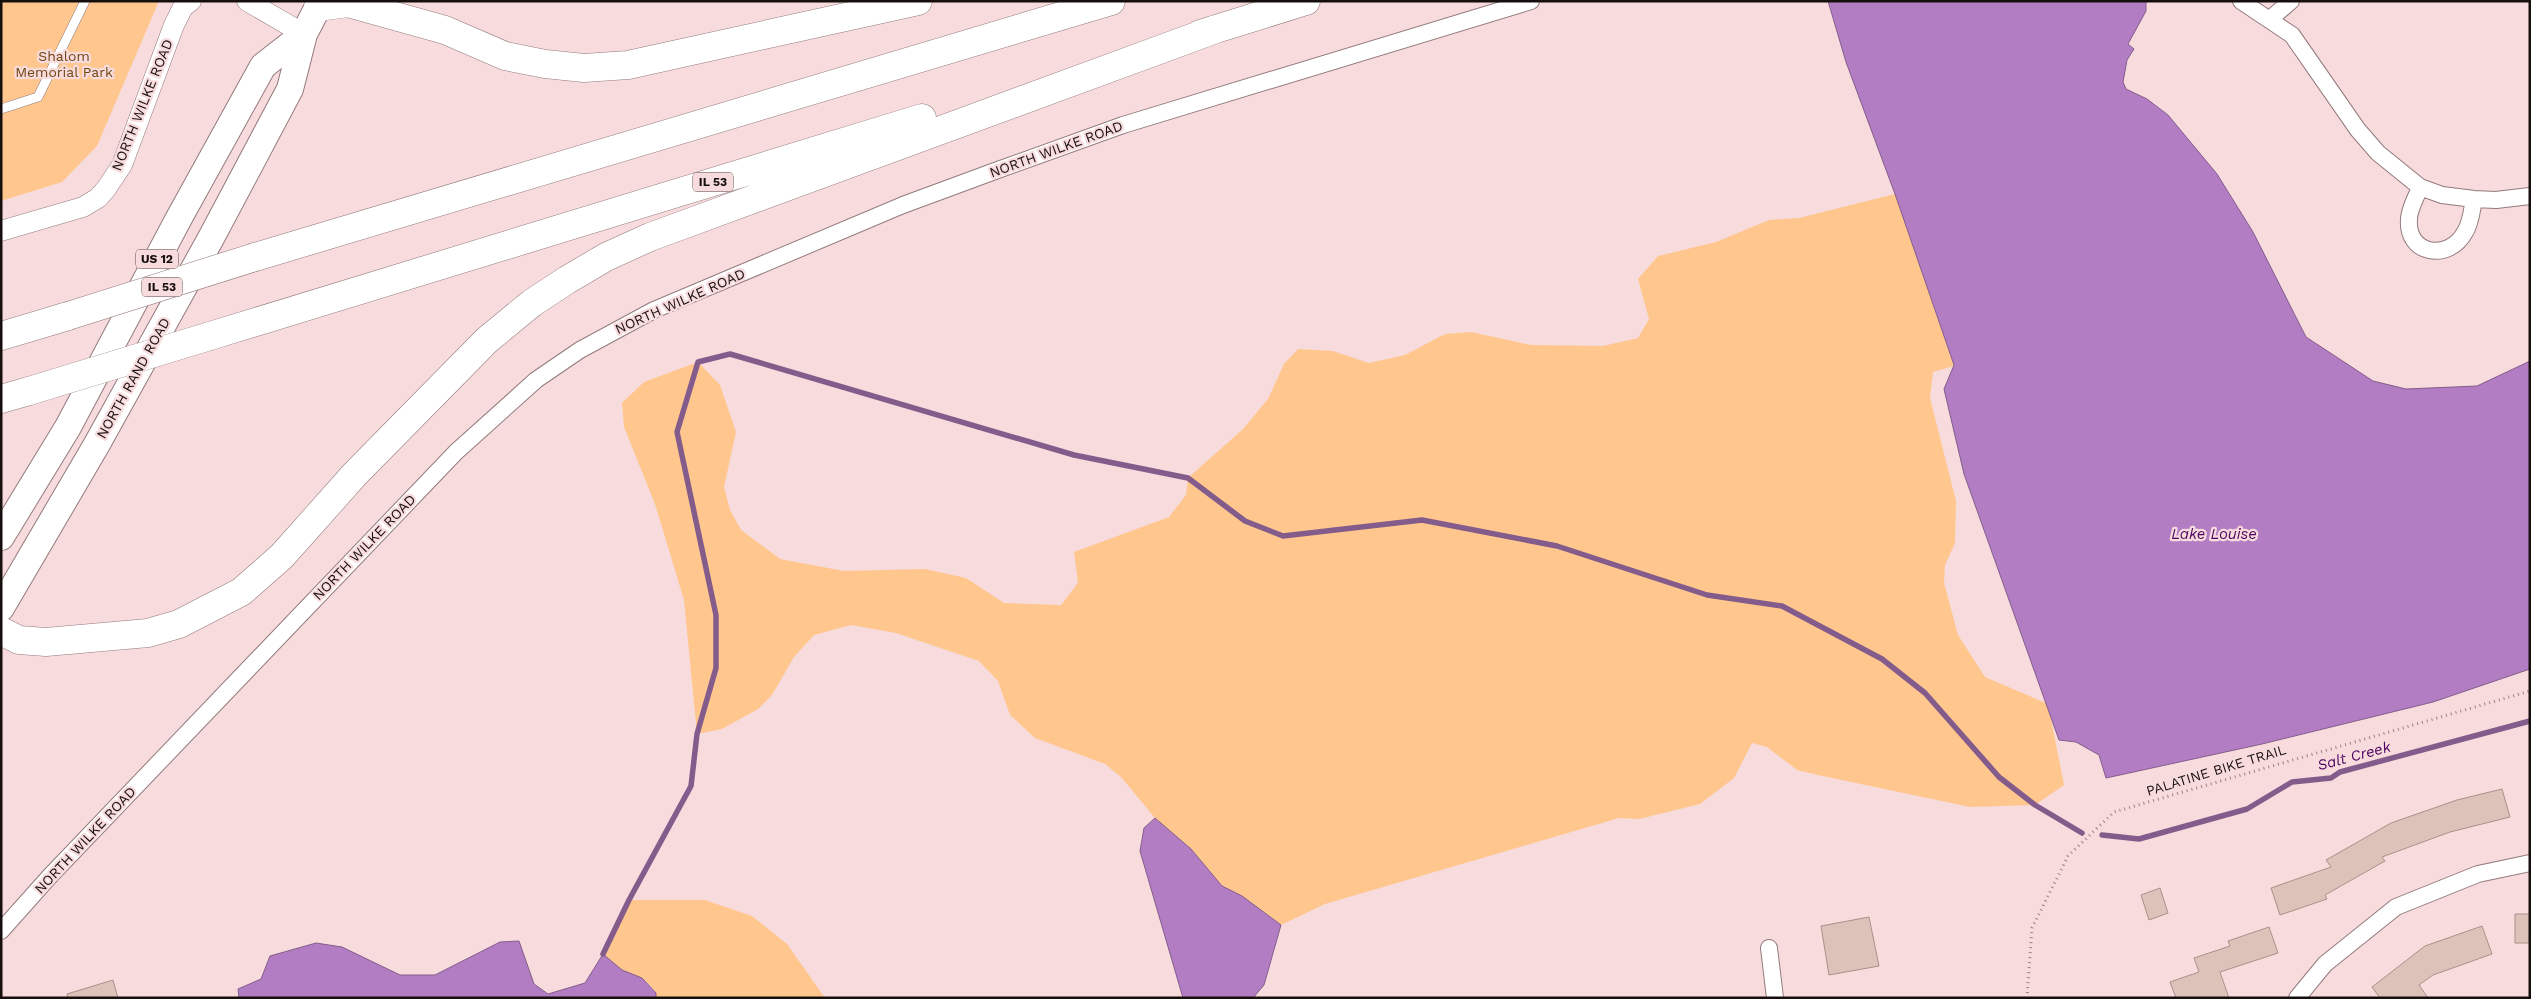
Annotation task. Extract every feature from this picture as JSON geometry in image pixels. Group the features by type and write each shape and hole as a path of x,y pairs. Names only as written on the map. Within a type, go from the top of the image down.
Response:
{"highway":[{"path":"403,1 445,30"},
{"path":"319,4 348,2 445,30 505,56 545,64 584,68 628,65 918,1"},
{"name":"IL 53","path":"1,336 255,257 1111,1"},
{"name":"IL 53","path":"1,399 1306,1"},
{"path":"1,631 19,640 46,642 87,640 148,633 179,624 208,610 241,592 282,556 355,474 487,340 532,302 606,257 650,237 1216,29"}],"main road":[{"name":"NORTH RAND ROAD","path":"1,608 97,444 211,238 290,88 304,34 319,4"},
{"name":"NORTH RAND ROAD","path":"1,537 68,427 179,218 263,66 304,34"}],"street":[{"name":"NORTH WILKE ROAD","path":"1,231 83,207 98,198 106,189 122,165 174,25 183,7 191,1"},
{"path":"247,1 304,34"},
{"name":"NORTH WILKE ROAD","path":"1,931 50,876 456,452 536,380 580,350 654,310 903,205 986,174 1122,125 1531,1"},
{"path":"2241,1 2292,35 2358,130 2378,153 2420,186 2442,194 2474,199 2496,200 2530,196"},
{"path":"2270,19 2291,1"},
{"path":"2420,186 2409,219 2412,235 2420,247 2434,252 2446,251 2457,243 2466,232 2474,199"},
{"path":"2296,998 2325,964 2396,907 2478,874 2530,863"},
{"path":"1769,948 1775,998"}],"lane":[{"path":"1,109 38,97 85,1"}],"path":[{"name":"PALATINE BIKE TRAIL","path":"2027,998 2032,928 2068,856 2114,812 2530,692"}],"green space":[{"name":"Shalom Memorial Park","path":"1,1 159,1 97,146 62,182 1,201"},
{"path":"1895,194 1954,366 1933,372 1930,398 1956,501 1955,543 1945,565 1944,583 1958,635 1985,677 2048,704 2064,785 2035,805 1970,807 1818,775 1797,770 1767,747 1752,743 1734,778 1700,804 1639,819 1619,818 1325,904 1281,925 1242,896 1222,886 1191,849 1155,818 1121,777 1105,764 1035,738 1010,715 998,681 979,661 896,633 851,625 814,635 794,657 772,695 758,709 722,729 697,734 684,600 655,504 624,427 622,403 644,382 698,362 720,385 736,432 724,487 730,510 741,530 780,559 844,571 925,569 966,578 1004,603 1061,605 1078,583 1074,552 1169,517 1186,495 1188,478 1243,429 1268,399 1284,364 1298,349 1333,351 1369,363 1405,355 1445,334 1471,332 1531,345 1603,346 1638,338 1649,319 1638,279 1658,256 1716,242 1769,220 1799,218"},
{"path":"629,900 705,900 752,916 787,944 825,998 656,998 655,992 648,983 621,969 603,954"}],"water":[{"name":"Lake Louise","path":"1828,1 2146,1 2146,11 2128,44 2134,49 2127,60 2123,82 2126,89 2147,99 2168,115 2217,174 2253,232 2306,337 2373,381 2406,389 2477,386 2530,361 2530,669 2433,702 2262,744 2106,778 2099,755 2076,742 2059,740 1964,474 1944,389 1954,365 1895,194 1846,62"},
{"path":"1155,818 1191,849 1222,886 1242,896 1281,925 1264,985 1253,998 1183,998 1140,851 1144,828"},
{"path":"519,941 534,984 548,994 585,983 603,954 622,970 642,978 656,993 656,998 239,998 238,989 261,979 270,956 316,943 342,947 400,975 435,975 500,942"}],"building":[{"path":"2502,789 2510,817 2450,832 2382,857 2385,861 2325,895 2327,899 2280,915 2271,888 2331,867 2326,860 2391,823 2457,800"},
{"path":"2160,888 2168,913 2149,920 2141,895"},
{"path":"2515,914 2530,914 2530,943 2515,943"},
{"path":"1869,917 1879,966 1829,975 1821,926"},
{"path":"2482,926 2492,954 2433,975 2419,985 2428,998 2380,998 2372,987 2425,946"},
{"path":"2269,927 2278,953 2220,972 2229,998 2176,998 2170,982 2199,972 2194,958 2230,946 2228,941"},
{"path":"113,980 118,998 68,998 67,994"}],"waterway":[{"path":"603,954 629,900 691,786 697,734 716,668 716,615 677,432 698,362 730,354 1074,455 1188,478 1245,521 1283,536 1422,520 1557,546 1707,595 1782,606 1882,659 1925,693 1999,777 2035,805 2082,833"},
{"name":"Salt Creek","path":"2102,835 2139,839 2247,809 2292,782 2331,778 2340,772 2530,721"}]}
